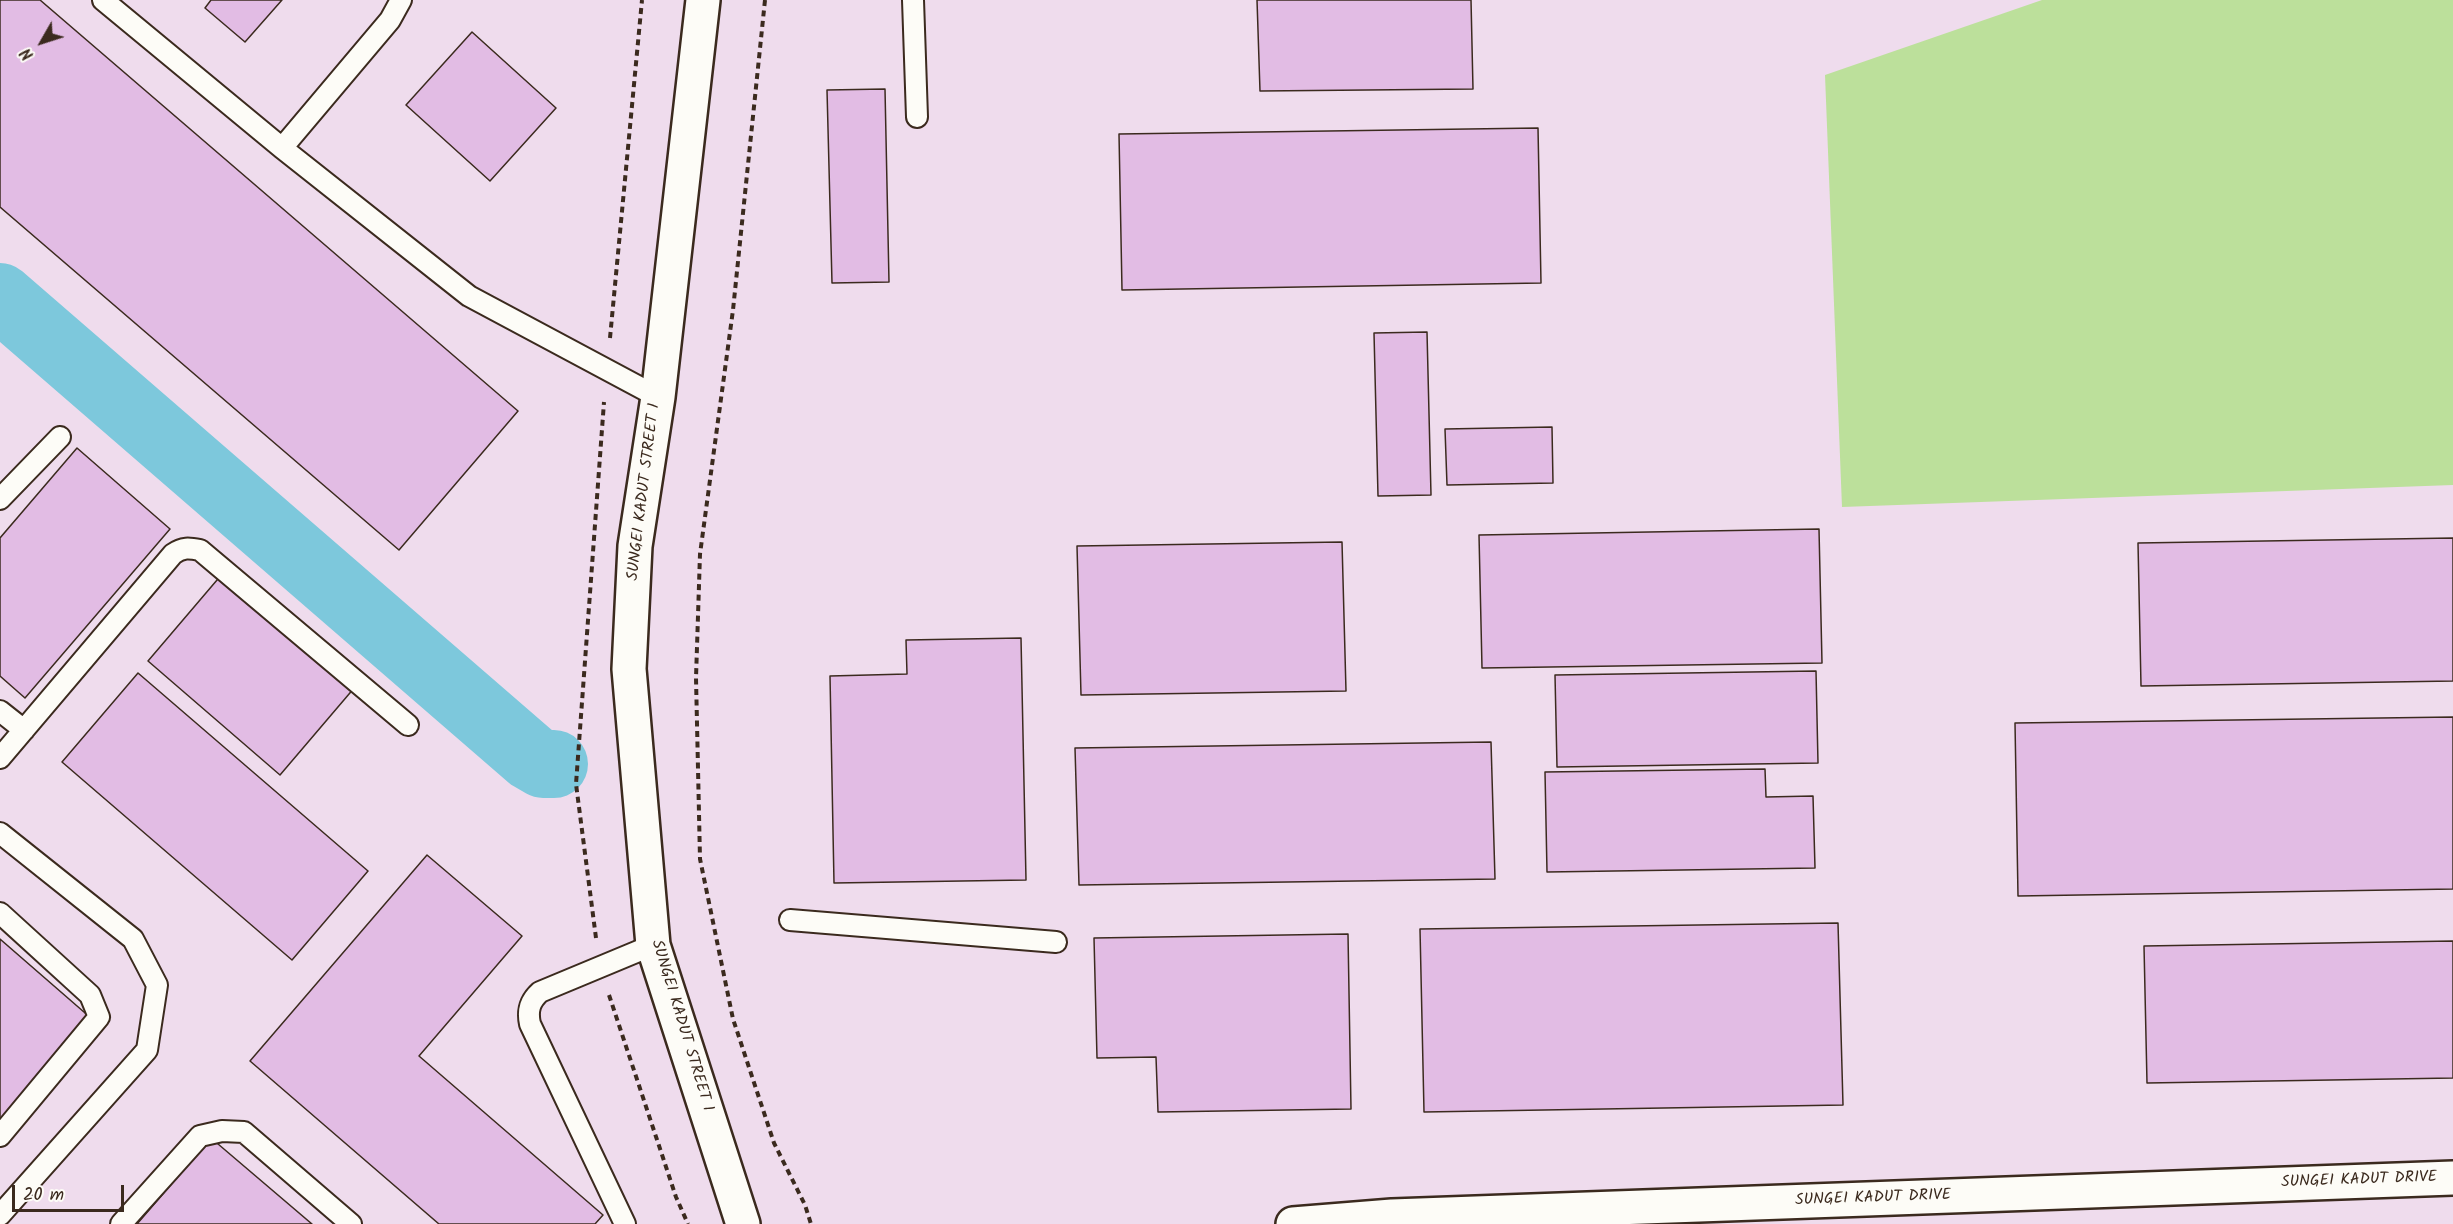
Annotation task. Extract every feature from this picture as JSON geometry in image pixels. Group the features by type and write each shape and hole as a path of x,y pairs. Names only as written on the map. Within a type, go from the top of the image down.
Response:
{"street":[{"name":"SUNGEI KADUT STREET 1","path":"703,0 658,397 635,546 629,669 653,945 743,1224"},
{"name":"SUNGEI KADUT DRIVE","path":"1293,1224 1392,1216 2453,1178"}],"lane":[{"path":"103,0 282,148 469,296 658,397"},
{"path":"282,148 390,20 401,0"},
{"path":"913,0 917,117"},
{"path":"0,499 60,437"},
{"path":"0,758 173,554 180,549 189,548 200,550 408,725"},
{"path":"0,711 24,730"},
{"path":"0,833 133,939 157,986 147,1050 0,1215"},
{"path":"0,913 90,995 99,1017 0,1136"},
{"path":"790,920 1056,942"},
{"path":"625,1224 530,1024 528,1015 533,998 540,992 653,945"},
{"path":"121,1224 200,1136 222,1131 244,1132 351,1224"}],"path":[{"path":"765,0 733,310 700,554 696,678 700,859 733,1019 774,1143 805,1205 811,1224"}],"shaded area":[{"path":"0,0 2453,0 2453,1224 0,1224"}],"green space":[{"path":"2042,0 2453,0 2453,485 1842,507 1825,75"}],"building":[{"path":"0,0 40,0 518,411 399,550 0,207"},
{"path":"211,0 282,0 245,42 205,8"},
{"path":"1257,0 1471,0 1473,89 1260,91"},
{"path":"472,32 556,108 490,181 406,105"},
{"path":"885,89 889,282 832,283 827,90"},
{"path":"1538,128 1541,283 1122,290 1119,134"},
{"path":"1427,332 1431,495 1378,496 1374,333"},
{"path":"1552,427 1553,483 1447,485 1445,429"},
{"path":"77,448 170,529 25,698 0,676 0,538"},
{"path":"1819,529 1822,663 1482,668 1479,535"},
{"path":"2453,538 2453,681 2141,686 2138,543"},
{"path":"1342,542 1346,691 1081,695 1077,546"},
{"path":"223,573 355,687 280,775 148,661"},
{"path":"1021,638 1026,880 834,883 830,676 907,674 906,640"},
{"path":"1816,671 1818,763 1557,767 1555,675"},
{"path":"138,673 368,871 292,960 62,762"},
{"path":"2453,717 2453,889 2018,896 2015,723"},
{"path":"1491,742 1495,879 1079,885 1075,748"},
{"path":"1765,769 1766,797 1813,796 1815,868 1547,872 1545,772"},
{"path":"427,855 522,936 419,1056 603,1215 595,1224 439,1224 250,1061"},
{"path":"1838,923 1843,1105 1424,1112 1420,929"},
{"path":"1348,934 1351,1109 1158,1112 1156,1057 1097,1058 1094,938"},
{"path":"0,939 92,1019 0,1126"},
{"path":"2453,941 2453,1078 2147,1083 2144,946"},
{"path":"211,1138 312,1224 137,1224"}],"waterway":[{"path":"0,297 531,757 543,764 554,764"}]}
